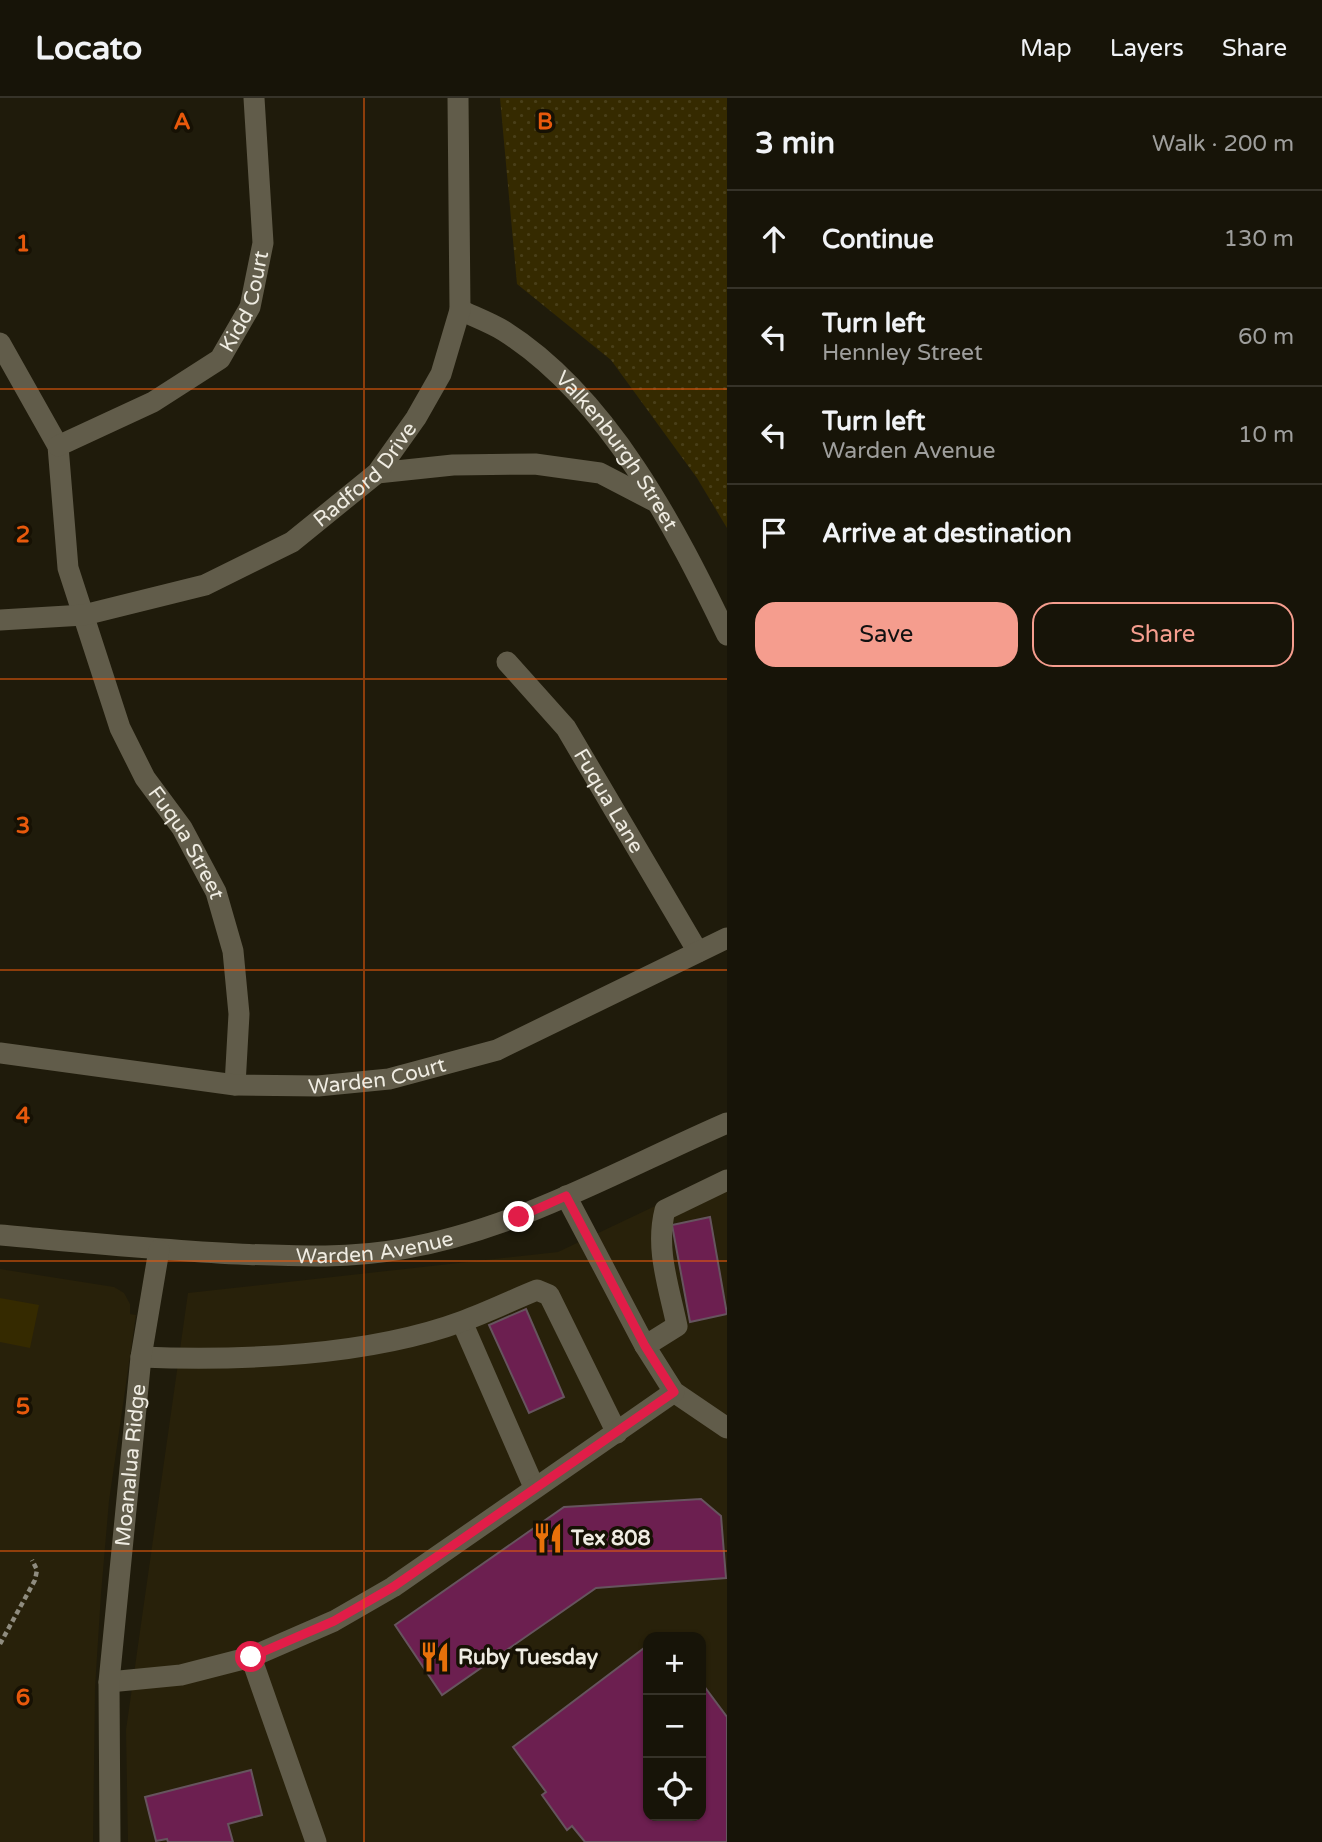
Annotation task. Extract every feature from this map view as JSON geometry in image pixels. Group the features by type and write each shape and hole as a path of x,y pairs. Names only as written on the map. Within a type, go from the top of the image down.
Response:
{"street":[{"name":"Kidd Court","path":"58,446 153,401 219,359 250,307 263,243 254,98"},
{"name":"Radford Drive","path":"0,620 84,615 205,585 292,542 377,473 416,418 441,374 460,310 458,98"},
{"name":"Valkenburgh Street","path":"460,310 504,331 570,386 606,427 659,504 692,561 727,635"},
{"path":"0,343 58,446"},
{"name":"Fuqua Street","path":"58,446 68,568 120,729 145,778 182,828 215,892 233,951 239,1014 235,1085"},
{"path":"377,473 453,465 535,464 600,473 659,504"},
{"name":"Fuqua Lane","path":"507,662 566,728 698,952"},
{"name":"Warden Court","path":"0,1054 235,1085 330,1084 389,1079 496,1050 549,1027 727,938"},
{"name":"Warden Avenue","path":"0,1235 159,1250 356,1255 402,1249 519,1217 727,1123"},
{"path":"645,1346 677,1326 661,1253 659,1233 664,1210 727,1180"},
{"path":"566,1196 645,1346 674,1392 727,1428"},
{"name":"Moanalua Ridge","path":"110,1842 109,1682 141,1357 159,1250"},
{"path":"141,1357 209,1359 278,1356 382,1343 462,1322 537,1290 549,1295 617,1433"},
{"path":"462,1322 534,1488"},
{"path":"109,1682 181,1675 251,1657 334,1621 393,1587 674,1392"},
{"path":"251,1657 316,1842"}],"path":[{"path":"0,1644 35,1580 37,1570 32,1560"}],"shaded area":[{"path":"500,98 727,98 727,528 697,478 611,360 517,284"},
{"path":"727,1172 727,1842 128,1842 126,1730 188,1293 558,1252"},
{"path":"0,1269 114,1287 124,1293 130,1304 130,1314 136,1315 109,1501 101,1594 95,1688 93,1842 0,1842"},
{"path":"0,1298 39,1305 30,1348 0,1342"}],"building":[{"path":"710,1217 727,1314 690,1322 672,1225"},
{"path":"526,1309 564,1397 529,1413 489,1325"},
{"path":"701,1499 721,1516 726,1578 596,1588 442,1695 395,1625 564,1507"},
{"path":"643,1649 643,1821 706,1821 706,1689 727,1717 727,1842 585,1842 572,1826 567,1830 542,1795 546,1792 513,1747"},
{"path":"251,1770 262,1815 228,1824 233,1842 168,1842 167,1839 156,1841 145,1797"}],"place":[{"name":"Tex 808","path":"548,1538"},
{"name":"Ruby Tuesday","path":"435,1657"}],"route":[{"path":"251,1657 334,1621 393,1587 674,1392 645,1346 566,1196 519,1217"}]}
